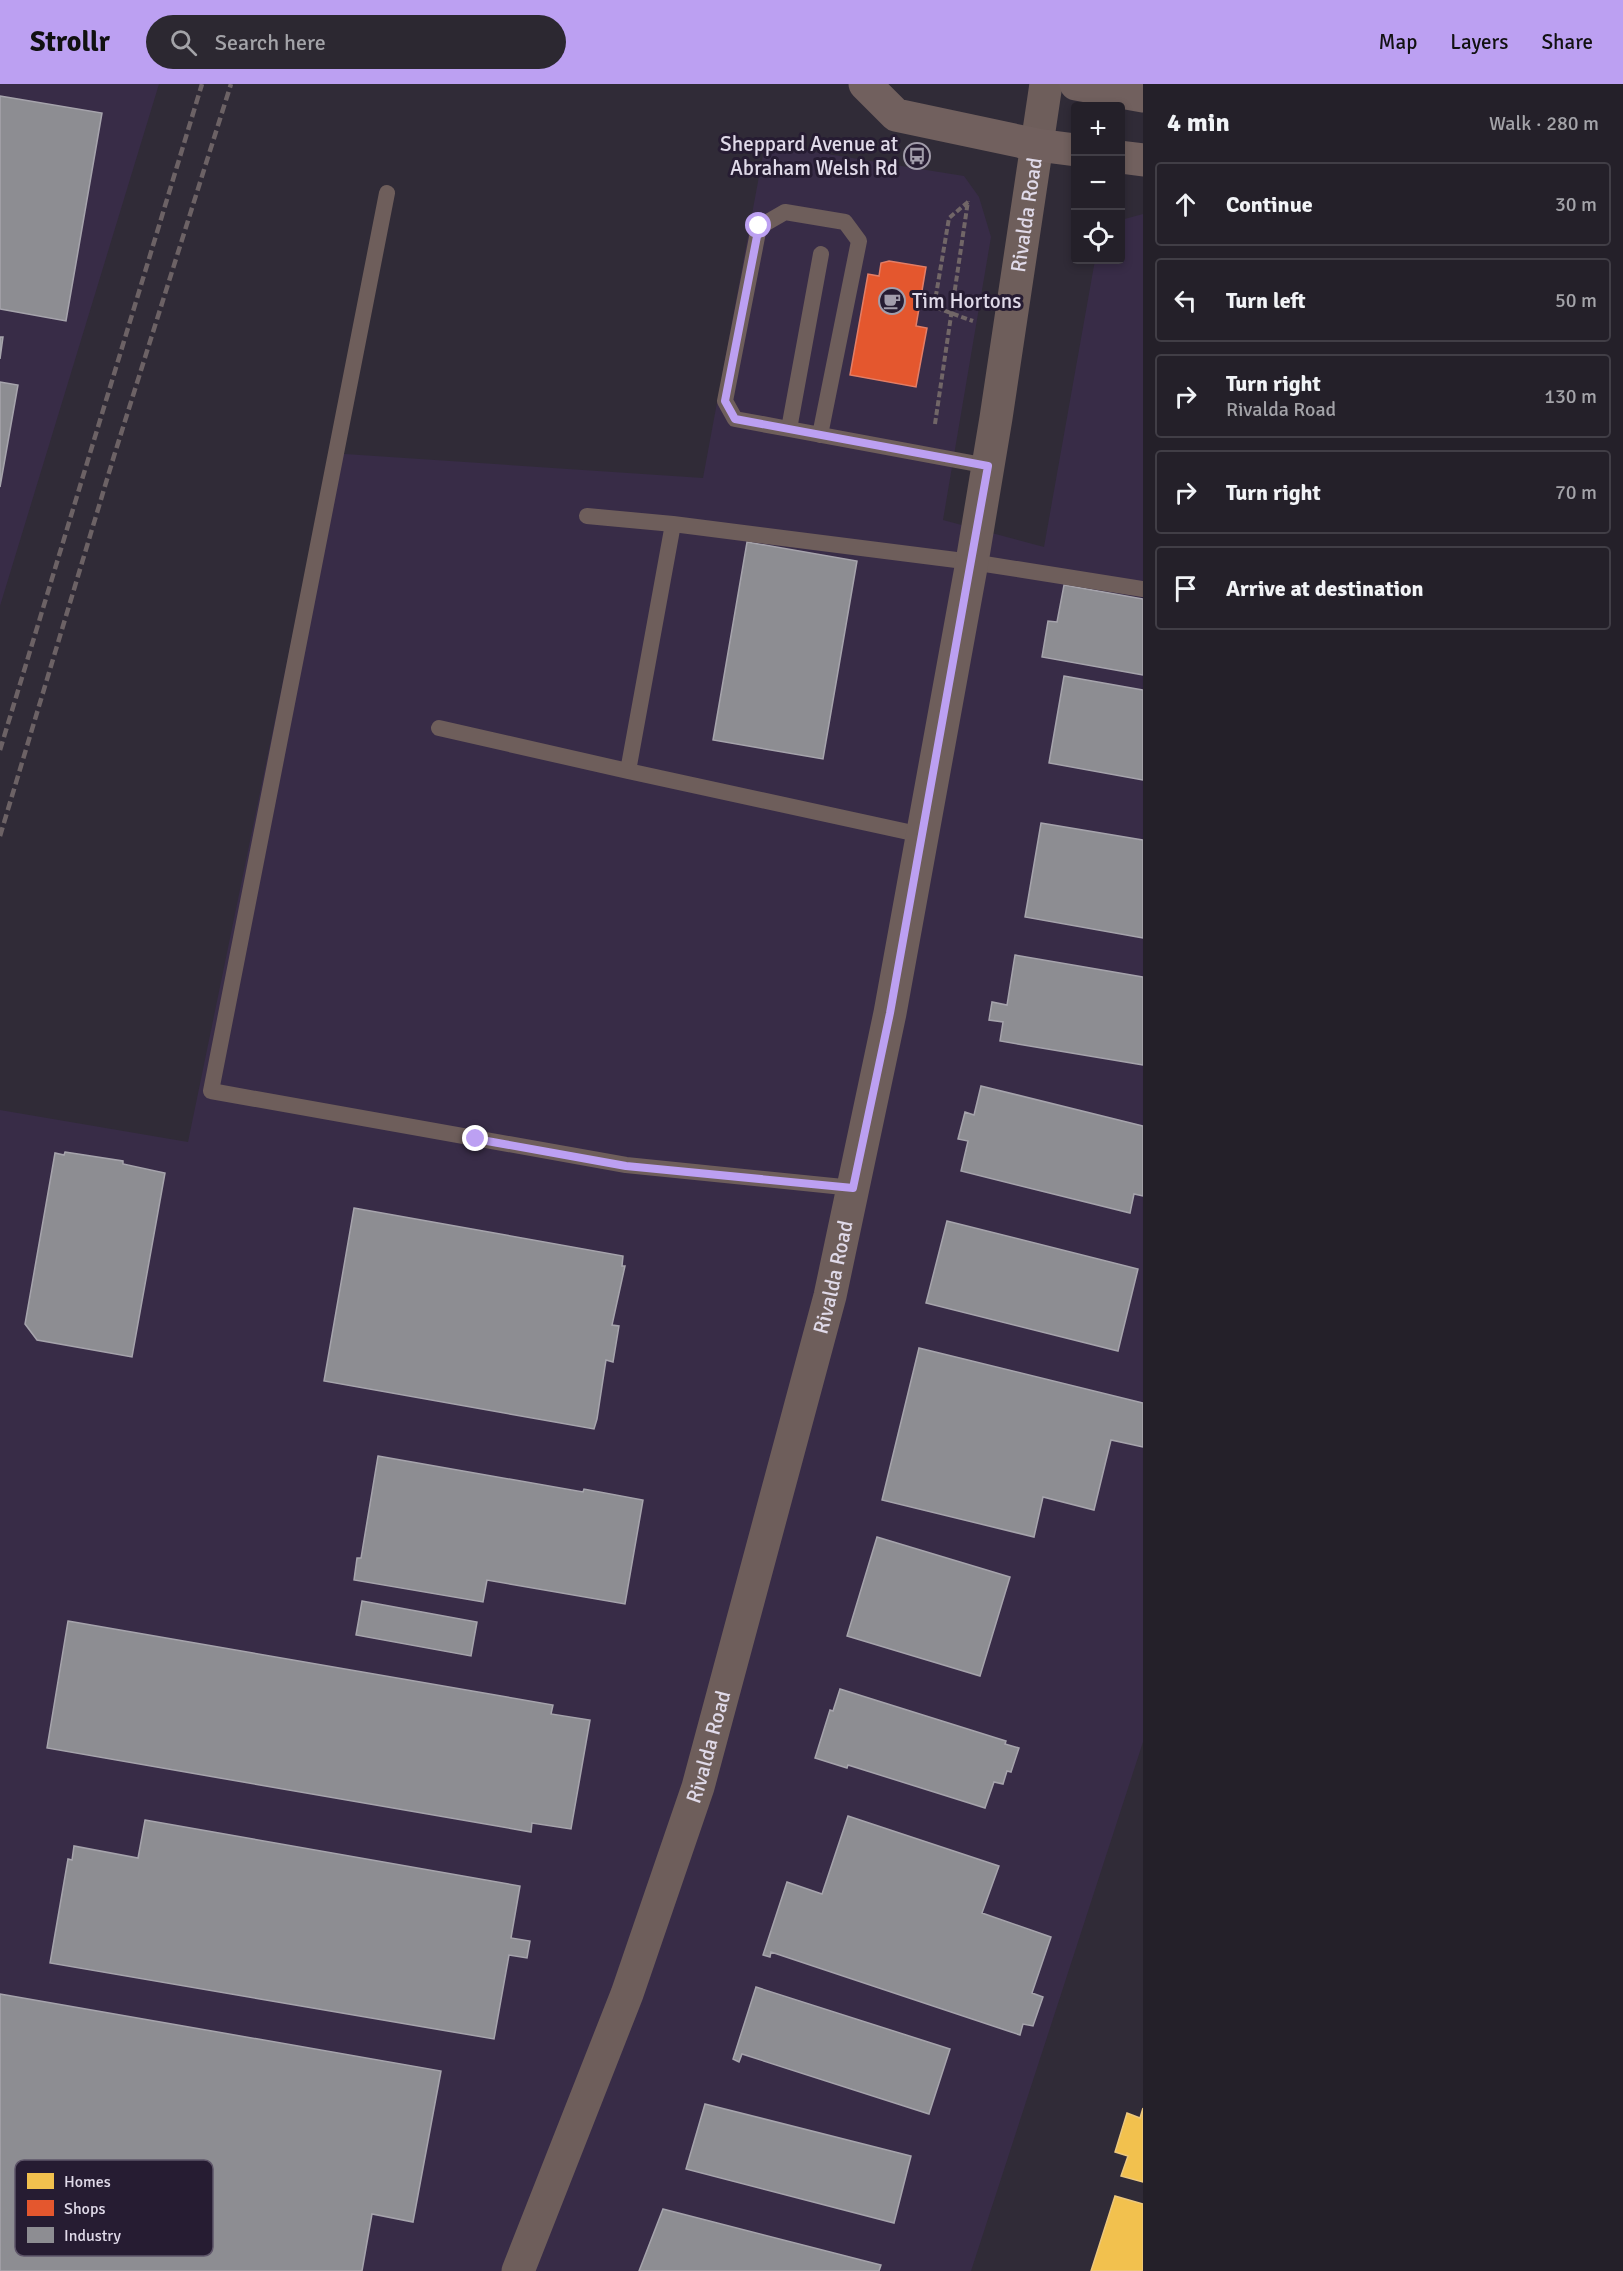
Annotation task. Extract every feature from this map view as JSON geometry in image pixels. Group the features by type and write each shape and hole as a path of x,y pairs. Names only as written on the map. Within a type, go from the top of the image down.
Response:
{"main road":[{"path":"865,84 896,114 1037,145 1071,149"},
{"path":"1076,84 1143,96"},
{"path":"1125,158 1143,160"}],"street":[{"name":"Rivalda Road","path":"518,2271 627,1994 698,1787 830,1296 890,1013 972,562 1046,84"}],"lane":[{"path":"387,193 211,1091 626,1166 853,1188"},
{"path":"820,435 859,241 844,222 786,212 759,226 725,401 735,419 820,435 988,466"},
{"path":"789,429 821,254"},
{"path":"587,516 673,524 972,562 1143,588"},
{"path":"628,771 673,524"},
{"path":"440,728 922,835"}],"path":[{"path":"935,424 950,312 968,201 949,218 934,306 950,312 973,321"}],"shaded area":[{"path":"0,84 159,84 0,606"},
{"path":"765,144 964,176 979,197 991,237 943,520 1044,547 1094,264 1125,264 1125,219 1143,214 1143,1742 971,2271 0,2271 0,1110 188,1142 330,453 703,478"}],"building: Homes":[{"path":"1143,2108 1143,2182 1121,2176 1128,2156 1115,2152 1127,2113 1140,2118"},
{"path":"1115,2196 1143,2204 1143,2271 1091,2271"}],"building: Shops":[{"name":"Tim Hortons","path":"889,261 926,267 916,326 927,328 916,387 850,375 868,274 879,276 881,263"}],"building: Industry":[{"path":"0,96 102,113 66,321 0,309"},
{"path":"0,337 3,337 0,359"},
{"path":"0,382 18,385 0,487"},
{"path":"747,542 857,561 823,759 713,740"},
{"path":"1064,585 1143,599 1143,675 1042,657 1048,621 1057,622"},
{"path":"1064,676 1143,690 1143,780 1049,763"},
{"path":"1041,823 1143,840 1143,938 1025,917"},
{"path":"1015,955 1143,977 1143,1065 1000,1041 1003,1022 989,1020 992,1002 1007,1005"},
{"path":"981,1086 1143,1126 1143,1196 1134,1194 1130,1213 961,1171 968,1141 958,1139 965,1112 974,1115"},
{"path":"65,1152 123,1161 123,1164 165,1173 132,1357 37,1340 25,1324 55,1153 64,1155"},
{"path":"354,1208 623,1256 622,1266 625,1266 612,1325 619,1326 613,1362 606,1360 594,1429 324,1381"},
{"path":"947,1221 1138,1269 1118,1351 926,1303"},
{"path":"919,1348 1143,1403 1143,1447 1111,1440 1094,1510 1043,1497 1034,1537 882,1500"},
{"path":"378,1456 583,1492 584,1489 643,1500 625,1604 487,1580 483,1602 354,1580 357,1558 361,1558"},
{"path":"877,1537 1010,1577 980,1676 847,1636"},
{"path":"362,1601 477,1622 471,1656 356,1635"},
{"path":"68,1621 553,1705 551,1714 590,1720 571,1829 532,1823 531,1832 47,1748"},
{"path":"840,1689 1006,1741 1005,1744 1019,1748 1011,1772 1007,1771 1003,1784 994,1782 985,1808 848,1765 847,1768 815,1758 830,1710 833,1711"},
{"path":"848,1816 999,1866 982,1913 1051,1937 1032,1993 1043,1997 1033,2026 1023,2024 1020,2035 771,1952 770,1957 763,1955 787,1882 822,1894"},
{"path":"145,1820 520,1886 511,1938 530,1941 527,1958 509,1955 494,2039 50,1963 68,1859 72,1860 74,1846 138,1858"},
{"path":"756,1987 950,2049 929,2114 742,2054 739,2062 733,2059"},
{"path":"0,1994 441,2071 413,2222 372,2214 362,2271 0,2271"},
{"path":"705,2104 911,2156 894,2223 686,2169"},
{"path":"663,2209 881,2265 879,2271 639,2271"}],"railway":[{"path":"0,750 202,84"},
{"path":"0,836 114,456 231,84"}],"place":[{"name":"Sheppard Avenue at Abraham Welsh Rd","path":"917,156"},
{"name":"Tim Hortons","path":"892,301"}],"route":[{"path":"476,1139 626,1166 853,1188 890,1013 988,466 735,419 725,401 759,226"}]}
